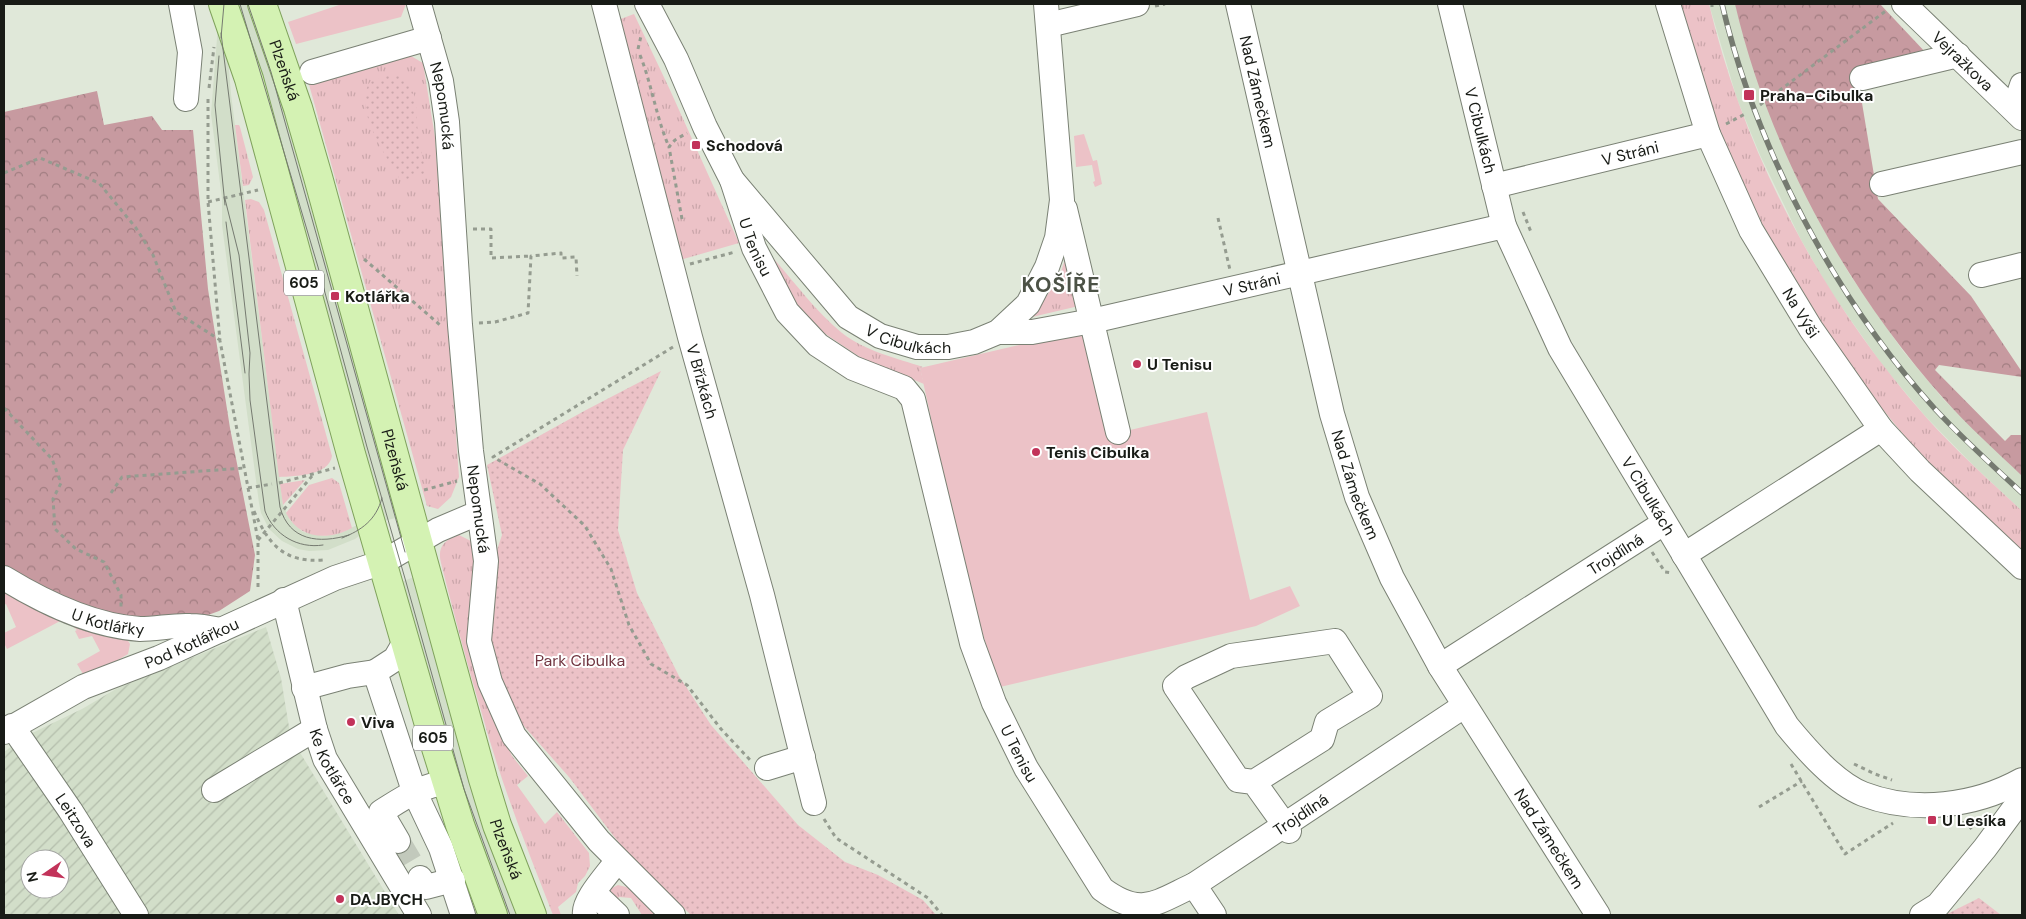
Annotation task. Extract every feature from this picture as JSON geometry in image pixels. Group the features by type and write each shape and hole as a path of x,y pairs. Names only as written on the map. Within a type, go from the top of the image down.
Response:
{"main road":[{"name":"605","path":"223,4 252,88 308,300 382,562 447,784 488,914"},
{"name":"Plzeňská","path":"262,4 298,108 318,177 483,779 532,915"}],"street":[{"path":"181,4 190,52 186,99"},
{"name":"Nepomucká","path":"419,4 441,81 447,122 452,327 486,561 479,641 490,682 514,736 617,861 673,915"},
{"name":"V Břízkách","path":"604,4 690,337 762,595 814,804"},
{"name":"V Cibulkách","path":"647,4 676,59 705,126 732,180 848,317 880,336 917,347 948,347 974,342 998,332 1028,304 1047,267 1057,238 1062,200 1047,14"},
{"name":"Nad Zámečkem","path":"1238,4 1332,414 1358,497 1392,578 1440,666 1598,915"},
{"name":"V Cibulkách","path":"1450,4 1504,184 1504,226 1560,348 1787,726 1810,753 1834,776 1862,794 1900,803 1944,806 1977,799 2008,788 2022,780"},
{"name":"Na Výši","path":"1668,4 1708,134 1751,230 1811,329 1881,429 1920,470 2022,567"},
{"path":"1047,14 1142,6"},
{"name":"Vejražkova","path":"1896,7 1958,55 2018,113"},
{"name":"Nepomucká","path":"312,72 429,38"},
{"path":"1862,78 1958,55"},
{"path":"2018,113 2022,85"},
{"name":"V Stráni","path":"1504,184 1708,134"},
{"path":"1882,184 2022,152"},
{"name":"U Tenisu","path":"732,180 754,248 787,312 818,346 853,368 904,388 913,399 972,643 994,703 1026,768 1102,889 1116,899 1130,905"},
{"path":"1062,200 1118,432"},
{"name":"V Stráni","path":"998,332 1032,332 1092,321 1504,226"},
{"path":"1981,275 2022,266"},
{"path":"1684,555 1881,429"},
{"name":"Pod Kotlářkou","path":"8,729 84,687 159,658 335,578 382,562 438,530 478,513"},
{"name":"Trojdílná","path":"1440,666 1664,523"},
{"name":"U Kotlářky","path":"4,578 40,599 84,617 121,627 142,629 190,626 221,630"},
{"name":"Ke Kotlářce","path":"284,600 304,688 324,759 418,915"},
{"path":"1254,782 1322,739 1327,722 1370,696 1335,641 1232,656 1186,678 1175,686 1238,780 1254,782 1287,828"},
{"path":"304,688 348,676 375,672 395,659 405,642"},
{"path":"375,672 414,791 441,848 464,915"},
{"name":"Trojdílná","path":"1130,905 1143,906 1155,903 1194,885 1287,828 1464,706"},
{"name":"Leitzova","path":"8,729 70,810 136,915"},
{"path":"214,790 315,729"},
{"path":"767,768 803,757"},
{"path":"398,841 381,812 414,791 435,784 447,784"},
{"path":"1922,915 1938,905 1986,848 2022,798"},
{"path":"585,915 584,910 587,901 617,861"},
{"path":"420,878 426,887 452,880"},
{"path":"1194,885 1214,915"},
{"path":"594,893 617,915"}],"path":[{"path":"1142,6 1165,4"},
{"path":"1760,105 1896,7"},
{"path":"644,29 639,40 639,54 648,74 655,105 669,147 682,226"},
{"path":"215,44 207,123 208,202 220,341 258,540 258,598"},
{"path":"669,147 675,140 691,130"},
{"path":"4,173 40,158 99,183 136,228 153,256 176,312 220,341"},
{"path":"1504,184 1520,204 1534,240"},
{"path":"208,202 263,189"},
{"path":"1218,218 1230,272"},
{"path":"476,229 490,229 492,258 561,253 561,258 576,257 577,276"},
{"path":"357,253 452,327 495,322 528,313 532,256"},
{"path":"688,264 730,254"},
{"path":"690,337 493,457 540,484 585,526 611,569 629,625 651,664 687,685 721,729 757,769 767,768"},
{"path":"4,408 52,459 62,482 53,499 55,529 76,548 104,562 121,595 121,627"},
{"path":"279,483 312,476 340,467"},
{"path":"111,493 122,477 244,468"},
{"path":"258,540 312,476"},
{"path":"419,492 462,479"},
{"path":"248,488 272,484"},
{"path":"251,503 264,533 272,545 290,556 302,559 329,560"},
{"path":"318,566 325,563"},
{"path":"1851,761 1875,774 1899,782"},
{"path":"1759,807 1802,781"},
{"path":"814,804 836,838 928,898 942,915"}],"shaded area":[{"path":"235,4 253,4 403,516 380,522"},
{"path":"1709,4 1735,4 1761,90 1797,177 1850,275 1903,351 1944,400 2022,476 2022,511 1926,417 1883,366 1829,289 1800,238 1760,155 1737,99"},
{"path":"219,13 226,34 231,94 283,505 290,520 303,532 325,536 343,532 361,523 363,533 355,539 328,550 309,551 298,549 282,541 269,529 261,513 222,225 222,199 211,114"},
{"path":"414,577 522,915 504,915 473,831 401,582"},
{"path":"266,627 281,678 293,741 399,915 4,915 4,752 24,737 82,709 116,689"}],"green space":[{"path":"342,4 406,4 401,17 296,44 288,22"},
{"path":"1679,4 1709,4 1724,61 1743,116 1766,170 1792,223 1821,274 1853,324 1888,371 1936,429 2022,511 2022,551 1924,460 1854,374 1762,230 1732,167 1690,56"},
{"path":"1735,4 1880,4 1927,54 1863,69 1856,67 1878,199 1971,296 2022,372 2022,377 1939,365 1935,370 2005,441 2011,435 2022,435 2022,476 1972,429 1944,399 1874,311 1843,263 1815,214 1790,163 1768,111 1750,58"},
{"path":"634,14 739,243 680,260 618,20"},
{"path":"411,56 423,63 435,137 459,477 451,497 438,509 427,506 308,81"},
{"path":"402,75 411,87 415,98 418,135 426,173 401,181 380,146 368,119 365,105 366,93 370,82 386,76"},
{"path":"97,91 104,125 152,116 162,130 193,130 208,289 230,428 255,555 250,591 219,611 189,622 108,615 57,596 4,570 4,112"},
{"path":"235,125 240,127 253,177 249,185 243,186"},
{"path":"1084,134 1093,161 1097,160 1102,184 1095,187 1092,165 1076,167 1074,136"},
{"path":"251,199 259,202 264,210 332,456 330,463 325,468 310,474 279,477 245,200"},
{"path":"1068,250 1083,305 1032,317 1059,278"},
{"path":"774,259 815,307 842,333 861,345 923,367 920,368 924,384 861,358 824,333 794,302 771,261"},
{"path":"1088,329 1113,434 1207,412 1250,600 1290,586 1300,606 1256,626 1000,687 965,569 920,368"},
{"name":"Park Cibulka","path":"661,371 623,450 618,530 637,593 679,676 711,725 798,825 845,862 878,875 923,900 936,915 691,915 629,855 569,777 522,724 499,681 490,637 493,562 502,535 487,465"},
{"path":"332,478 339,483 352,528 333,535 324,536 306,533 292,522 286,513 309,485"},
{"path":"305,480 283,505 280,484"},
{"path":"459,535 473,542 493,715 512,756 528,776 517,785 545,824 557,812 589,853 590,866 585,876 578,883 576,892 558,907 561,915 553,915 515,816 489,740 461,639 440,557 443,545 449,539"},
{"path":"4,590 127,639 130,644 128,654 86,679 77,664 100,651 92,636 79,639 75,631 77,630 64,619 7,649 4,643 4,633 16,627 6,604 4,605"},
{"path":"618,885 630,888 659,915 642,915 631,898 619,897 617,901 609,892"},
{"path":"1979,898 2001,915 1945,915"}],"tunnel":[{"path":"398,841 420,878"}],"tram line":[{"path":"221,38 224,4"},
{"path":"240,4 318,267 464,789 510,915"},
{"path":"248,4 271,72 405,552"},
{"path":"221,33 280,507 290,527 307,537 327,539 349,535"},
{"path":"219,56 215,105 225,205"},
{"path":"225,199 239,255 250,353 250,400 265,511 274,527 288,538 305,545 323,545"},
{"path":"226,222 245,373"},
{"path":"342,538 362,528 372,518 382,498"}],"railway":[{"path":"1722,4 1737,58 1756,113 1778,166 1804,219 1833,270 1864,320 1935,409 1967,442 2022,493"}],"place":[{"name":"Praha-Cibulka","path":"1749,95"},
{"name":"Schodová","path":"696,145"},
{"name":"Kotlářka","path":"335,296"},
{"name":"U Tenisu","path":"1137,364"},
{"name":"Tenis Cibulka","path":"1036,452"},
{"name":"Viva","path":"351,722"},
{"name":"U Lesíka","path":"1932,820"},
{"name":"DAJBYCH","path":"340,899"}],"district":[{"name":"KOŠÍŘE","path":"1061,285"}]}
